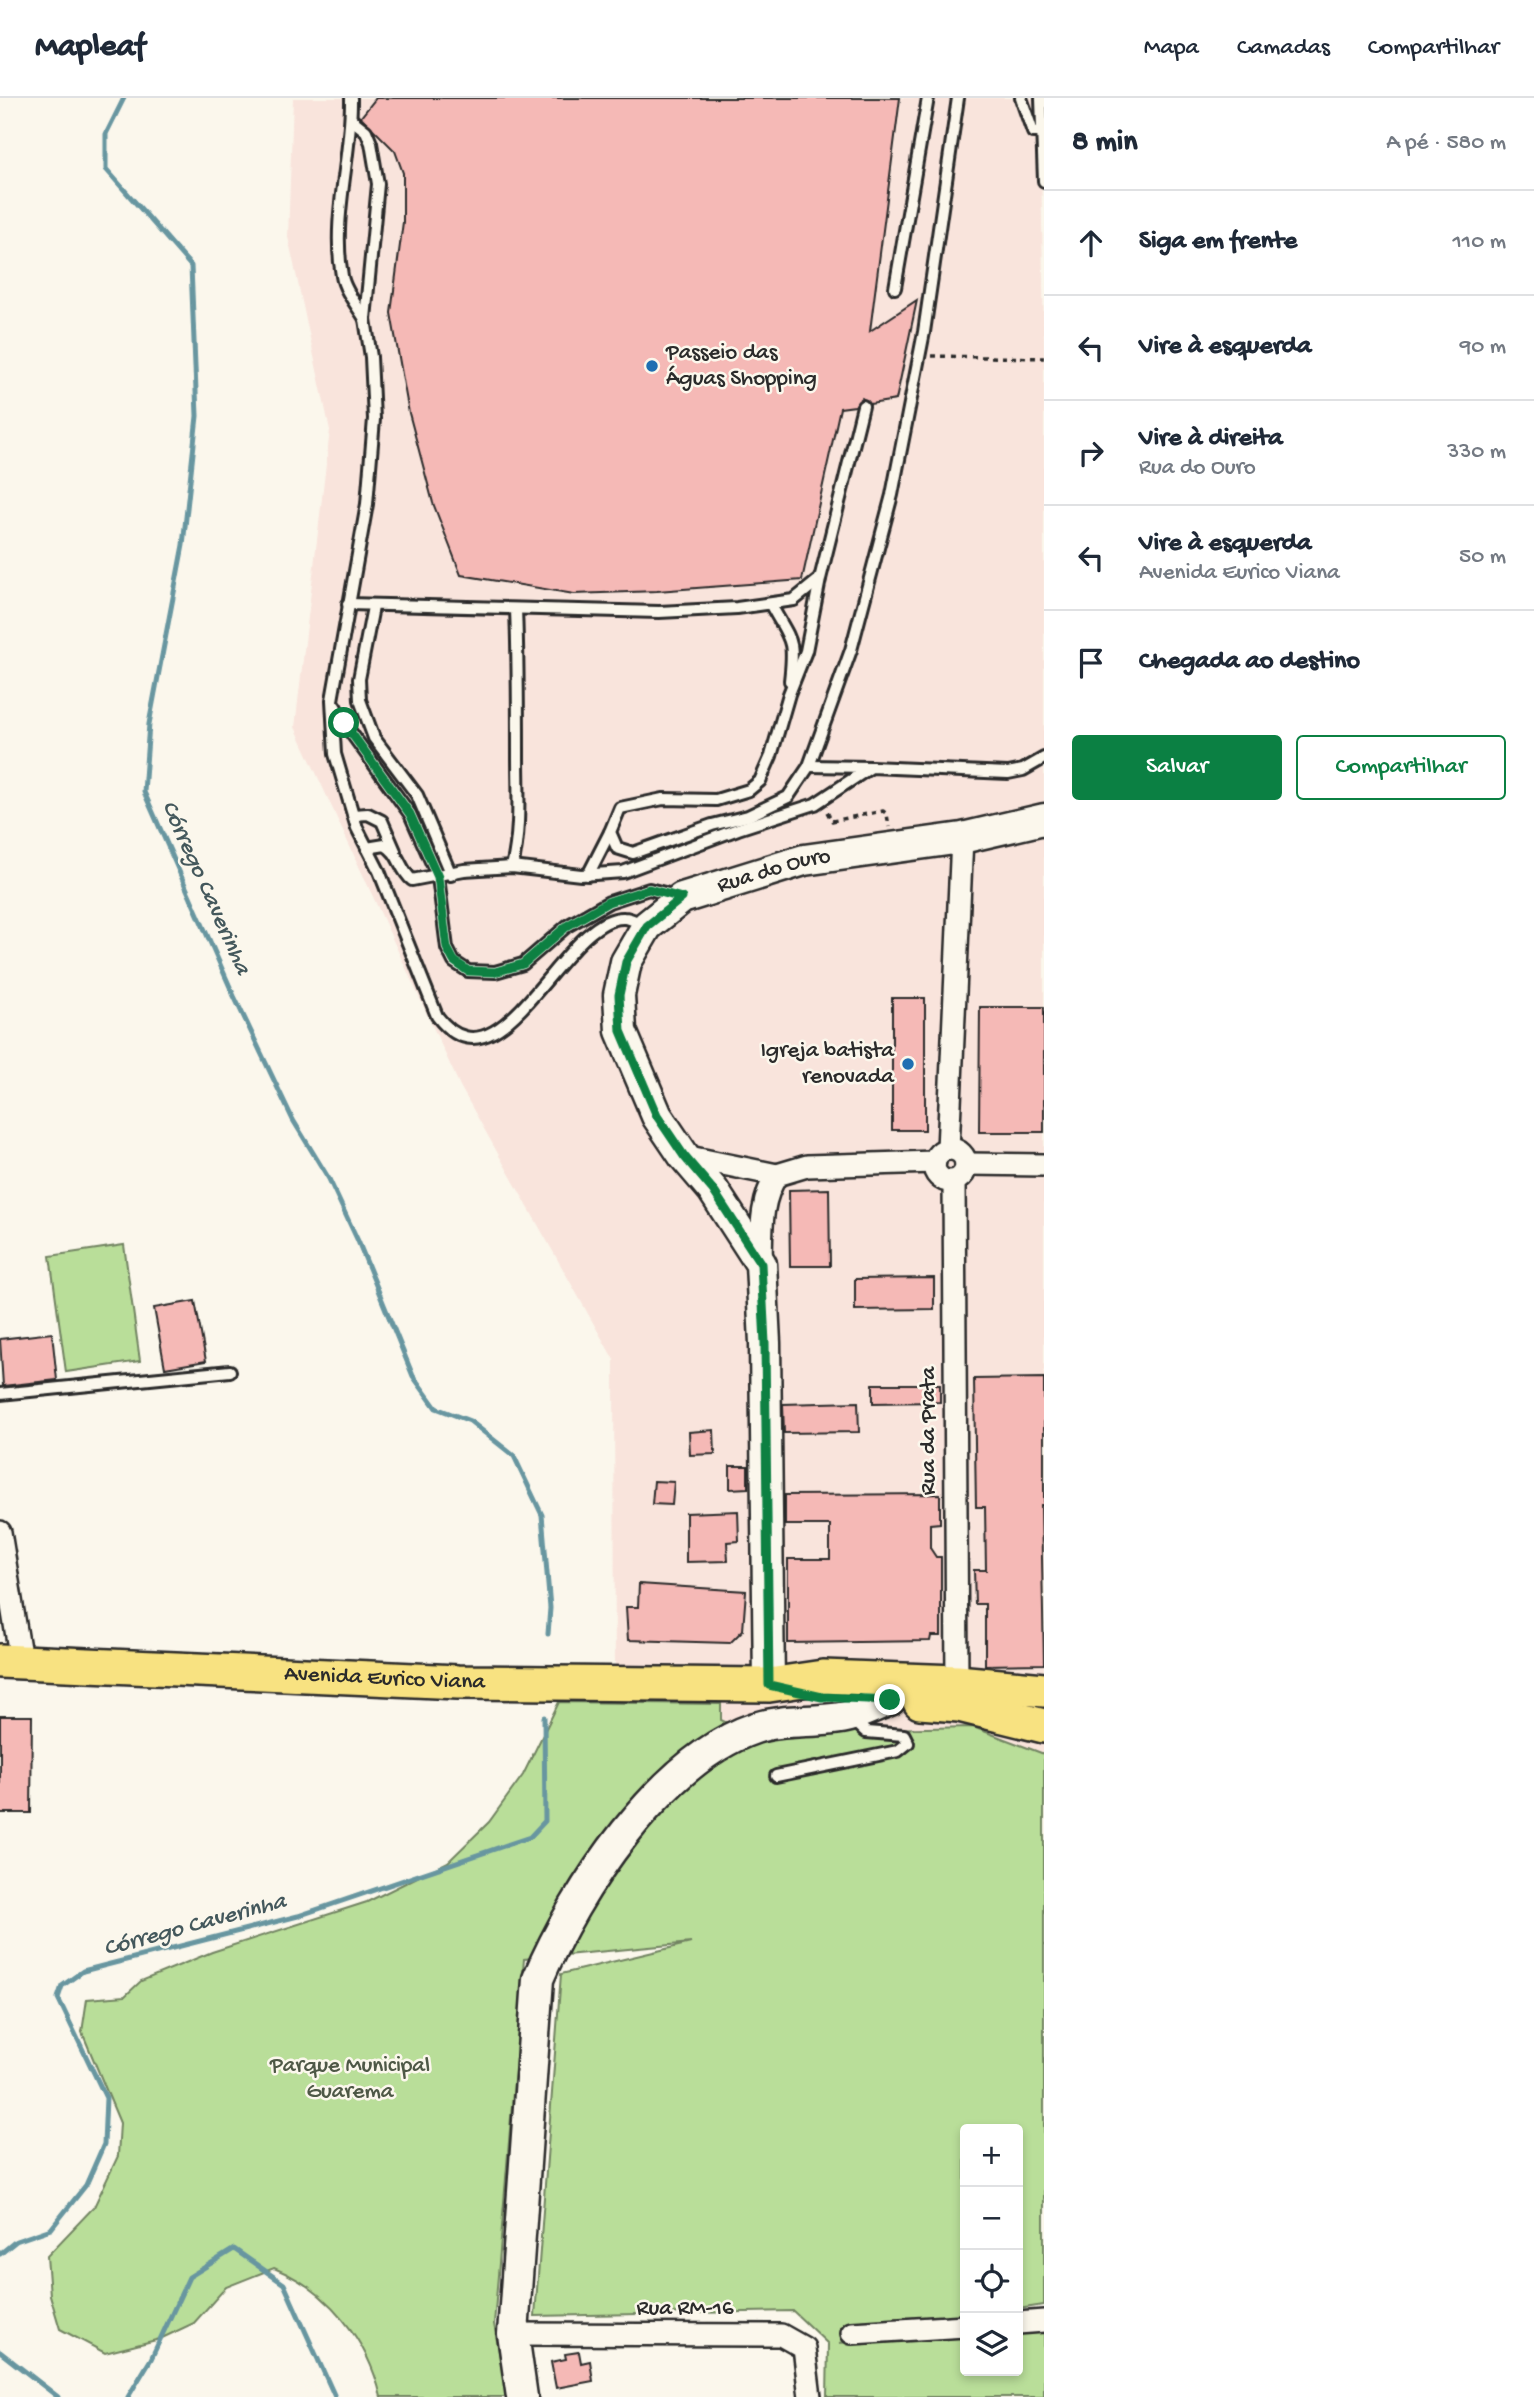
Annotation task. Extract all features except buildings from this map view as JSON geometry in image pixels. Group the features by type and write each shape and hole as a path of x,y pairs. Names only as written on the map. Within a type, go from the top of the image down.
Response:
{"main road":[{"name":"Avenida Eurico Viana","path":"11,1661 458,1682 769,1685 823,1677 957,1682 1044,1689"},
{"name":"Avenida Eurico Viana","path":"769,1685 822,1697 959,1705 1044,1726"}],"street":[{"name":"Rua do Ouro","path":"761,1264 713,1190 684,1156 657,1116 621,1031 619,995 626,962 647,926 682,898 804,860 962,838 1044,819"},
{"path":"962,838 939,1177 960,1172 1044,1165"},
{"path":"684,1156 777,1175 807,1166 942,1156"},
{"name":"Rua da Prata","path":"957,1682 960,1172"},
{"path":"769,1685 765,1343 761,1264 762,1212 767,1190 777,1175"},
{"path":"0,1532 11,1661"},
{"path":"522,2397 513,2334 538,1979 554,1941 631,1822 680,1775 719,1744 757,1728 849,1716 890,1700"},
{"path":"1023,2323 1044,2321"},
{"path":"852,2333 960,2326"},
{"name":"Rua RM-16","path":"513,2334 781,2335 804,2348 810,2397"}],"lane":[{"path":"351,98 342,201 342,278 365,319"},
{"path":"895,288 928,98"},
{"path":"610,832 617,848 633,853 712,825 748,816 788,797 809,766 831,712 867,594 892,495 920,356 949,174 958,98"},
{"path":"1021,98 1033,132 1042,132"},
{"path":"1041,98 1044,181"},
{"path":"351,119 366,131 371,143 378,184 365,319 374,419 367,504 332,700 335,754 353,815 437,1016 447,1030 460,1037 471,1040 485,1036 520,1010 572,952 609,921 625,918 647,926"},
{"path":"588,875 620,808 663,799 716,800 749,790 760,781 806,651 820,579 863,406"},
{"path":"348,604 373,607 659,612 771,605 794,600 820,579"},
{"path":"771,605 790,635 793,653 789,694"},
{"path":"373,607 359,679 360,700 374,738 417,795 451,875"},
{"path":"512,867 517,844 519,796 520,683 516,609"},
{"path":"332,700 344,723 410,814 438,877 447,948 454,961 468,971 495,972 523,964 567,926 608,902 649,889 682,898"},
{"path":"809,766 1008,773 1023,770 1044,758"},
{"path":"353,815 368,814 382,821 404,873 412,880 451,875 464,870 512,867 588,875 623,872 738,829 796,812 821,801 871,767"},
{"path":"788,797 796,812"},
{"path":"368,848 385,845 395,851"},
{"path":"0,1394 230,1371"},
{"path":"776,1776 898,1751 908,1743 904,1735 866,1732 849,1716"}],"path":[{"path":"920,356 1044,358"},
{"path":"821,801 832,821 883,811 888,821"}],"shaded area":[{"path":"293,98 1040,98 1044,342 1044,1754 972,1727 745,1732 721,1720 721,1704 615,1703 614,1360 460,1086 295,727 330,430 288,237"}],"green space":[{"path":"124,1245 140,1361 66,1372 50,1256"},
{"name":"Parque Municipal Guarema","path":"559,1702 721,1704 721,1720 745,1732 973,1727 1044,1754 1044,2305 1023,2308 1023,2124 960,2124 960,2320 839,2343 960,2332 960,2376 1023,2376 1023,2326 1044,2324 1044,2397 827,2397 828,2344 793,2311 535,2316 561,1974 691,1943 524,1959 494,2324 507,2397 381,2397 366,2356 343,2319 312,2289 274,2268 226,2287 194,2323 160,2339 105,2353 60,2329 50,2295 47,2256 94,2207 118,2156 120,2123 82,2032 87,1999 125,1996 141,1981 212,1952 367,1902 448,1862 489,1822 523,1775"}],"waterway":[{"name":"Córrego Caverinha","path":"124,98 106,134 106,169 191,266 197,416 183,545 149,724 144,792 234,996 293,1120 329,1179 358,1241 413,1376 436,1408 470,1421 514,1456 542,1515 550,1608 548,1634"},
{"name":"Córrego Caverinha","path":"0,2254 16,2241 51,2229 86,2185 104,2144 106,2098 58,1998 62,1986 83,1971 298,1916 530,1837 545,1821 544,1717"},
{"name":"Córrego Caverinha","path":"128,2397 151,2359 189,2277 234,2249 284,2284 335,2397"},
{"name":"Córrego Caverinha","path":"0,2352 58,2397"}],"place":[{"name":"Passeio das Águas Shopping","path":"652,366"},
{"name":"Igreja batista renovada","path":"908,1064"}],"route":[{"path":"344,723 410,814 438,877 442,929 447,948 454,961 468,971 495,972 523,964 567,926 608,902 649,889 682,898 647,926 626,962 619,995 621,1031 657,1116 684,1156 713,1190 761,1264 765,1343 769,1685 822,1697 890,1700"}]}
